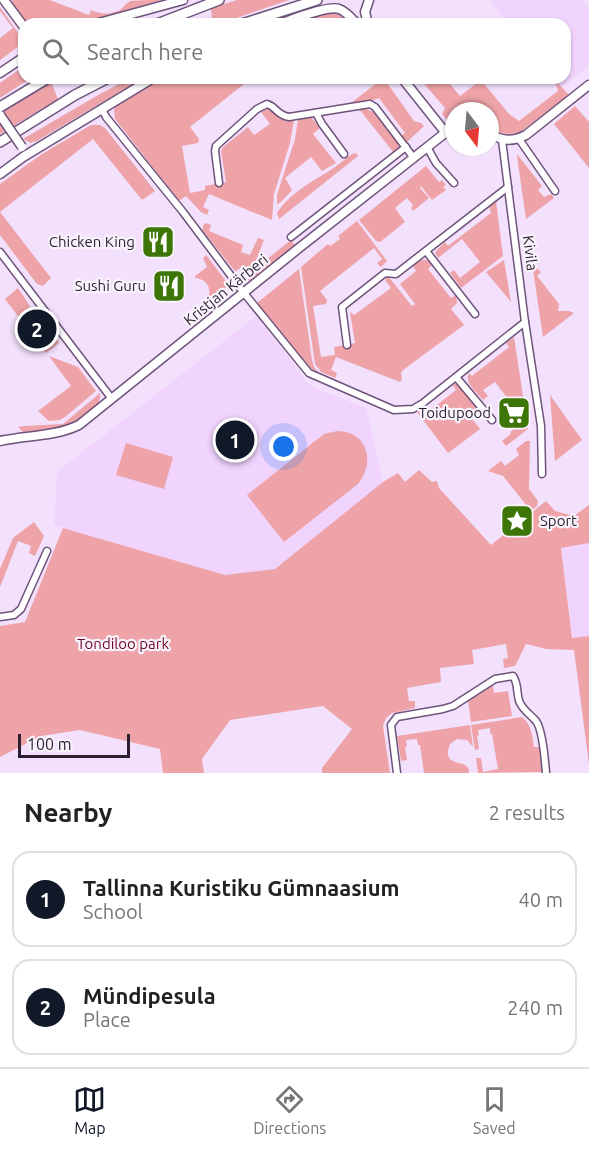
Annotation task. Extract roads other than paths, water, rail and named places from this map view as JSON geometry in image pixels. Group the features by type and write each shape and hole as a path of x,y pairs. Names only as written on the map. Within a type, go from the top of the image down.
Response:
{"main road":[{"path":"172,18 219,0"},
{"path":"260,18 317,0"},
{"path":"0,107 38,84"},
{"path":"0,142 96,84"}],"street":[{"path":"4,0 18,19"},
{"path":"159,6 176,0"},
{"path":"116,18 183,0"},
{"path":"366,18 365,12 369,0"},
{"path":"299,18 338,8 351,18"},
{"path":"266,18 282,11"},
{"path":"0,73 18,61"},
{"path":"0,174 23,152 143,84"},
{"path":"407,84 445,132"},
{"path":"499,138 510,141 519,139 589,85"},
{"path":"219,183 216,146 257,109 267,104 272,105 283,116 290,117 370,104 375,107 413,157"},
{"path":"102,109 309,373 394,410 409,410 416,408 525,322"},
{"path":"316,113 321,124 344,154"},
{"path":"0,115 23,152"},
{"path":"0,124 23,152"},
{"name":"Kristjan Kärberi","path":"0,441 56,434 85,421 445,132"},
{"path":"519,139 555,191"},
{"name":"Kivila","path":"502,140 525,322 541,426 542,474"},
{"path":"291,237 406,147"},
{"path":"427,147 435,163 454,183"},
{"path":"347,345 342,307 385,273 396,274 508,187"},
{"path":"426,251 475,314"},
{"path":"0,252 112,399"},
{"path":"456,377 492,420"},
{"path":"0,617 14,615 21,609 47,552"},
{"path":"397,773 391,725 397,717 448,707 495,679 513,676 516,679 520,703 527,714 537,722 540,730 546,773"}],"place":[{"name":"Chicken King","path":"158,242"},
{"name":"Sushi Guru","path":"169,286"},
{"name":"Mündipesula","path":"37,329"},
{"name":"Toidupood","path":"514,413"},
{"name":"Tallinna Kuristiku Gümnaasium","path":"235,440"},
{"name":"Sport","path":"517,521"}],"park label":[{"name":"Tondiloo park","path":"123,644"}]}
